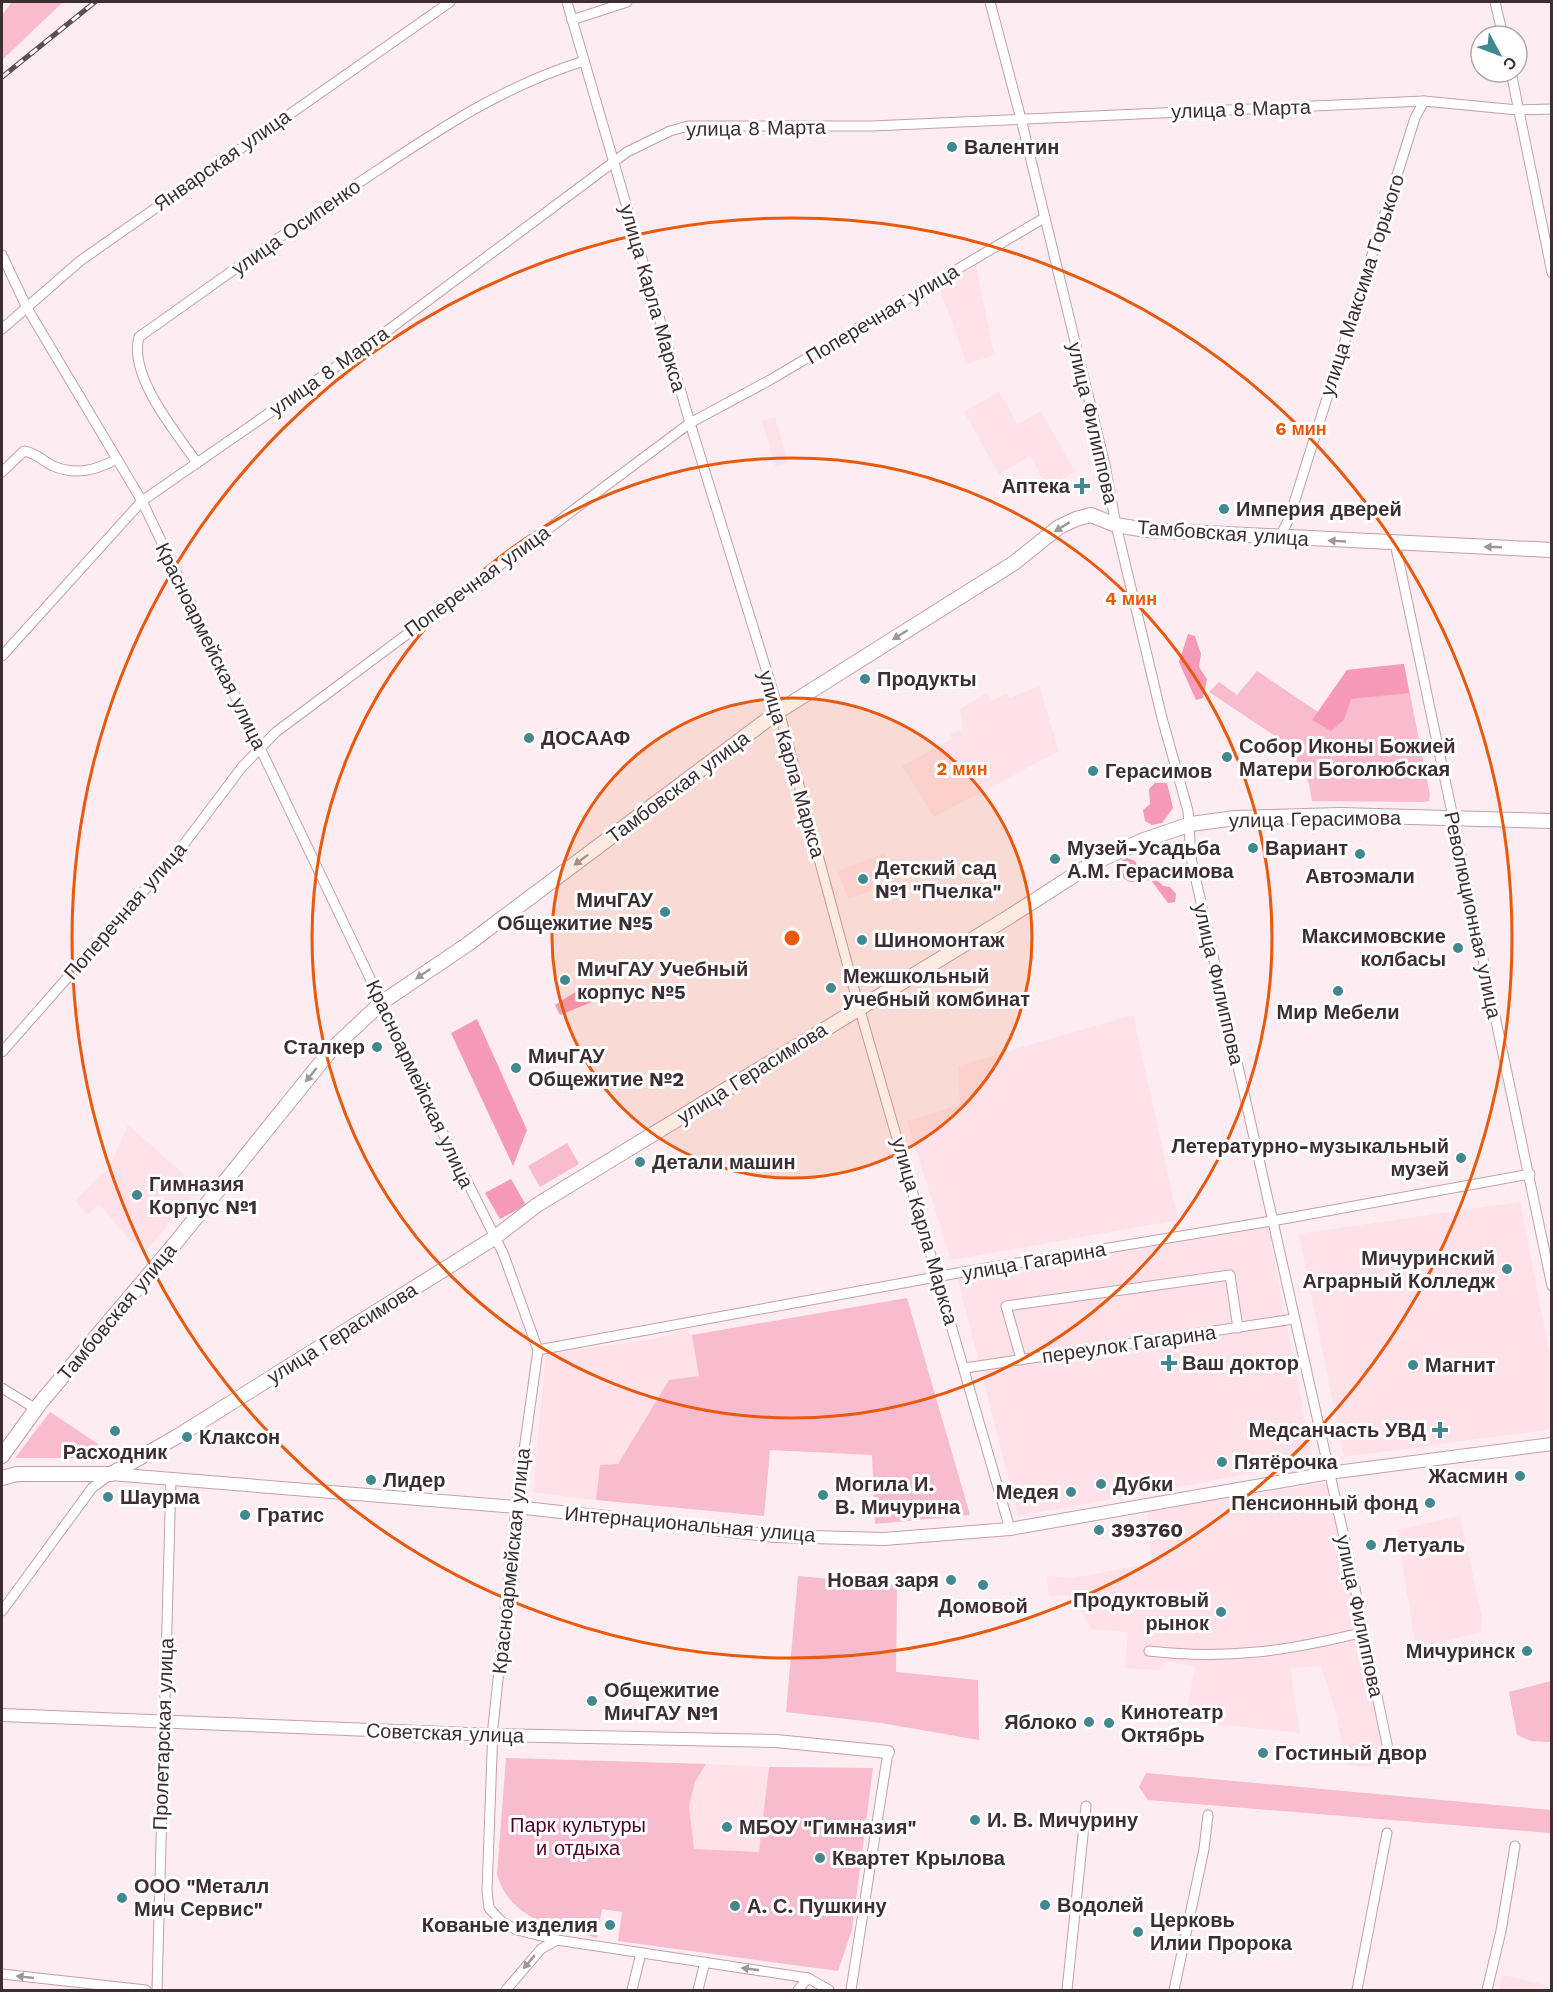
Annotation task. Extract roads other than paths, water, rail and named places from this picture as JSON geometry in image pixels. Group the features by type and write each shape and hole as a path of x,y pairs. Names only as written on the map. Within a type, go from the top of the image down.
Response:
{"main road":[{"name":"Тамбовская улица","path":"2,1456 36,1409 173,1246 331,1050 381,1003 468,944 778,711 1014,563 1064,525 1091,515 1116,525 1146,530 1551,550"},
{"name":"улица Герасимова","path":"2,1478 17,1474 111,1474 178,1436 494,1238 537,1206 859,1007 1009,918 1093,863 1144,840 1191,824 1235,818 1340,814 1551,821"},
{"name":"Интернациональная улица","path":"111,1474 516,1507 775,1536 884,1539 1010,1529 1329,1473 1551,1444"},
{"name":"Советская улица","path":"2,1715 493,1735 776,1742 888,1752"}],"street":[{"name":"Январская улица","path":"2,329 80,261 143,215 450,2"},
{"name":"улица Карла Маркса","path":"567,2 690,423 778,711 859,1007 939,1277 1010,1529"},
{"path":"572,20 627,2"},
{"name":"улица Филиппова","path":"990,2 1021,119 1105,465 1116,525 1162,718 1191,824 1191,858 1329,1473 1390,1758"},
{"path":"1495,2 1500,24"},
{"name":"улица Осипенко","path":"197,463 141,374 136,346 139,337 345,191 463,114 548,73 584,61"},
{"path":"1513,84 1551,273"},
{"name":"улица 8 Марта","path":"2,656 142,501 379,337 627,152 670,131 688,126 872,126 1424,101 1518,110 1551,109"},
{"name":"улица Максима Горького","path":"1279,538 1289,519 1412,129 1424,101"},
{"name":"Поперечная улица","path":"2,1052 178,852 259,746 690,423 770,380 1044,218"},
{"name":"Красноармейская улица","path":"2,255 27,308 142,501 381,1003 386,1020 494,1238 538,1350 516,1507 493,1735 486,1871 489,1908 502,1922 517,1930 557,1940"},
{"path":"2,472 24,451 38,454 52,465 85,472 99,469 117,459"},
{"name":"Революционная улица","path":"1395,543 1530,1174 1551,1286"},
{"name":"улица Гагарина","path":"538,1350 939,1277 1272,1221 1530,1174"},
{"path":"1021,1359 1006,1306 1230,1275 1238,1328"},
{"name":"переулок Гагарина","path":"965,1368 1294,1319"},
{"path":"2,1388 36,1409"},
{"path":"2,1611 93,1488 111,1474"},
{"name":"Пролетарская улица","path":"157,1990 171,1478"},
{"path":"1149,1651 1192,1656 1236,1656 1298,1648 1364,1632"},
{"path":"851,1990 888,1752"},
{"path":"1067,1990 1086,1806"},
{"path":"1174,1990 1204,1849 1208,1815"},
{"path":"1357,1990 1387,1833"},
{"path":"1487,1990 1501,1931 1515,1846"},
{"path":"506,1990 541,1949 557,1940 808,1978 829,1990"},
{"path":"632,1990 641,1953"},
{"path":"698,1990 705,1962"},
{"path":"2,1974 146,1990"},
{"path":"798,1990 808,1978"}],"railway":[{"path":"2,77 95,2"}],"place":[{"name":"Валентин","path":"952,147"},
{"name":"Аптека","path":"1082,486"},
{"name":"Империя дверей","path":"1224,509"},
{"name":"Продукты","path":"865,679"},
{"name":"ДОСААФ","path":"529,738"},
{"name":"Собор Иконы Божией Матери Боголюбская","path":"1227,757"},
{"name":"Герасимов","path":"1093,771"},
{"name":"Вариант","path":"1253,848"},
{"name":"Автоэмали","path":"1360,854"},
{"name":"Музей-Усадьба А.М. Герасимова","path":"1055,859"},
{"name":"Детский сад №1 \"Пчелка\"","path":"863,879"},
{"name":"МичГАУ Общежитие №5","path":"665,912"},
{"name":"Шиномонтаж","path":"862,940"},
{"name":"Максимовские колбасы","path":"1458,948"},
{"name":"МичГАУ Учебный корпус №5","path":"565,980"},
{"name":"Межшкольный учебный комбинат","path":"831,988"},
{"name":"Мир Мебели","path":"1338,991"},
{"name":"Сталкер","path":"377,1047"},
{"name":"МичГАУ Общежитие №2","path":"516,1068"},
{"name":"Летературно-музыкальный музей","path":"1461,1158"},
{"name":"Детали машин","path":"640,1162"},
{"name":"Гимназия Корпус №1","path":"137,1195"},
{"name":"Мичуринский Аграрный Колледж","path":"1507,1269"},
{"name":"Ваш доктор","path":"1169,1363"},
{"name":"Магнит","path":"1413,1365"},
{"name":"Медсанчасть УВД","path":"1440,1430"},
{"name":"Расходник","path":"115,1431"},
{"name":"Клаксон","path":"187,1437"},
{"name":"Пятёрочка","path":"1222,1462"},
{"name":"Жасмин","path":"1520,1476"},
{"name":"Лидер","path":"371,1480"},
{"name":"Дубки","path":"1101,1484"},
{"name":"Медея","path":"1071,1492"},
{"name":"Могила И. В. Мичурина","path":"823,1495"},
{"name":"Шаурма","path":"108,1497"},
{"name":"Пенсионный фонд","path":"1430,1503"},
{"name":"Гратис","path":"245,1515"},
{"name":"393760","path":"1099,1530"},
{"name":"Летуаль","path":"1371,1545"},
{"name":"Новая заря","path":"951,1580"},
{"name":"Домовой","path":"983,1585"},
{"name":"Продуктовый рынок","path":"1221,1612"},
{"name":"Мичуринск","path":"1527,1651"},
{"name":"Общежитие МичГАУ №1","path":"592,1701"},
{"name":"Яблоко","path":"1089,1722"},
{"name":"Кинотеатр Октябрь","path":"1109,1723"},
{"name":"Гостиный двор","path":"1263,1753"},
{"name":"И. В. Мичурину","path":"975,1820"},
{"name":"МБОУ \"Гимназия\"","path":"727,1827"},
{"name":"Квартет Крылова","path":"820,1858"},
{"name":"ООО \"Металл Мич Сервис\"","path":"122,1898"},
{"name":"Водолей","path":"1045,1905"},
{"name":"А. С. Пушкину","path":"735,1906"},
{"name":"Кованые изделия","path":"610,1925"},
{"name":"Церковь Илии Пророка","path":"1138,1932"}],"park label":[{"name":"Парк культуры и отдыха","path":"578,1836"}]}
